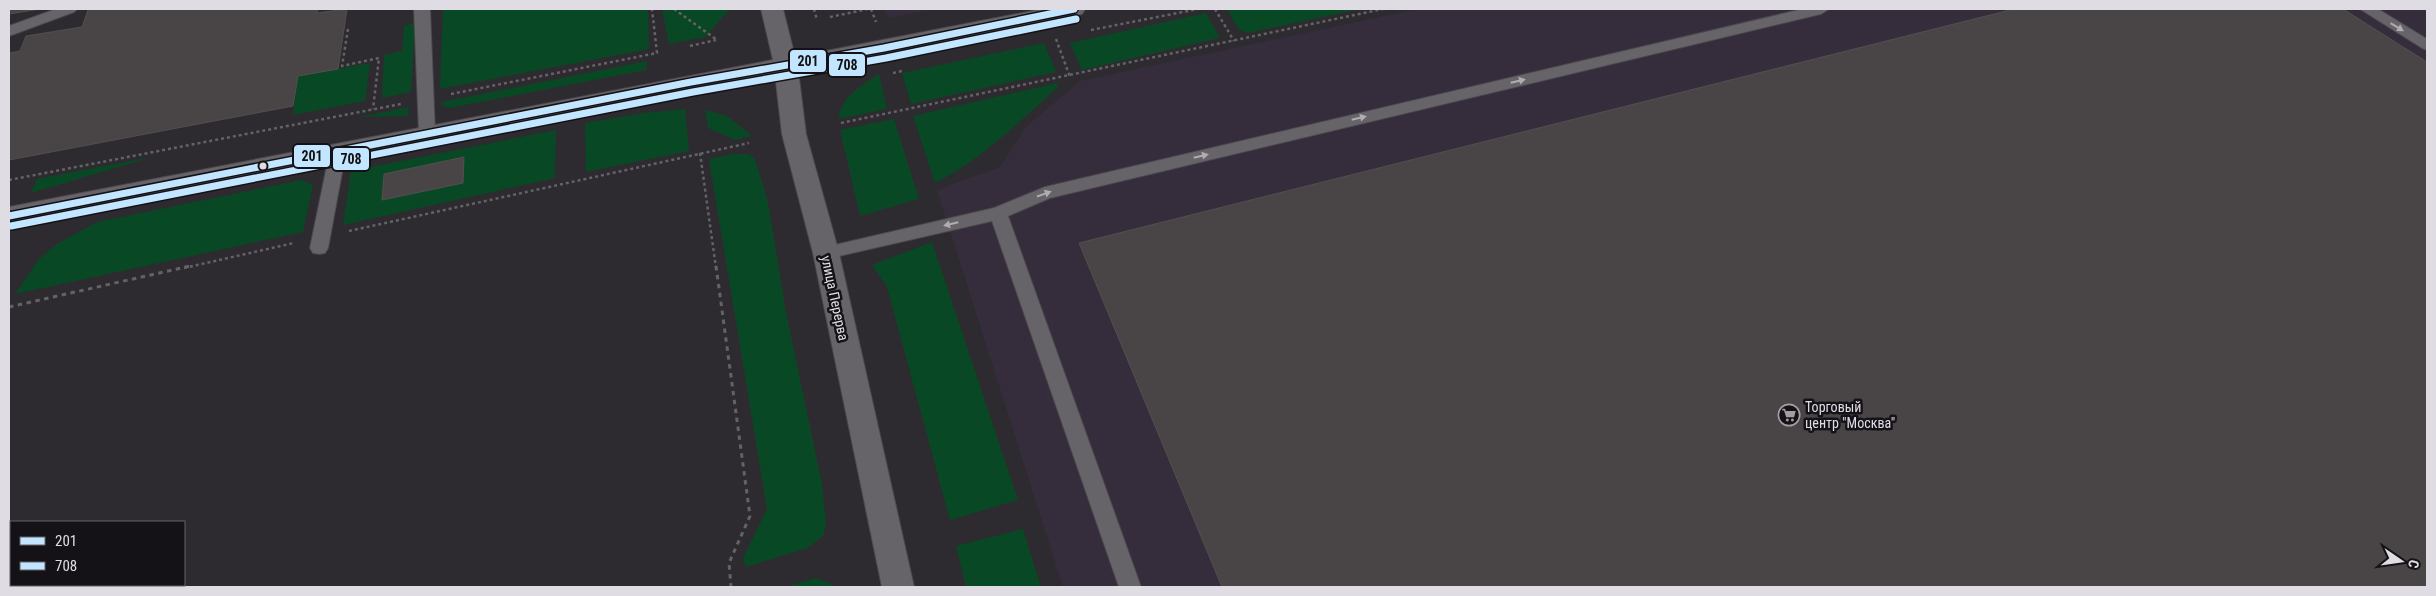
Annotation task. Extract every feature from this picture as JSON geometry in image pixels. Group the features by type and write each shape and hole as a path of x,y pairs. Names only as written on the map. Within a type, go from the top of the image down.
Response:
{"street":[{"name":"улица Перерва","path":"772,9 786,65 794,134 826,253 898,587"},
{"path":"9,216 426,133 884,48 1050,11 1074,9"}],"lane":[{"path":"9,31 69,9"},
{"path":"422,9 426,133"},
{"path":"826,253 998,213 1045,193 1821,9"},
{"path":"2368,9 2427,45"},
{"path":"320,243 338,151"},
{"path":"998,213 1130,587"}],"path":[{"path":"441,96 657,53 652,9"},
{"path":"674,9 717,40 690,46"},
{"path":"814,9 817,20"},
{"path":"830,17 870,9 876,24"},
{"path":"1084,31 1198,9"},
{"path":"1215,9 1234,41"},
{"path":"840,123 1070,77 1383,9"},
{"path":"348,29 342,66 379,58 373,109"},
{"path":"1056,37 1070,77"},
{"path":"893,73 903,71"},
{"path":"9,180 402,103"},
{"path":"9,307 320,243 700,153 749,144"},
{"path":"700,153 750,516 729,563 731,587"}],"shaded area":[{"path":"885,9 934,9 888,18"},
{"name":"Торговый центр \"Москва\"","path":"1418,9 2427,9 2427,587 1063,587 937,190 1000,167 1026,127 1080,81"}],"green space":[{"path":"443,9 648,9 649,49 440,89"},
{"path":"662,9 730,9 705,37 669,44"},
{"path":"1227,9 1360,9 1248,33 1239,30"},
{"path":"1206,13 1220,38 1082,70 1070,43"},
{"path":"415,23 411,92 382,98 384,55 402,51 404,26"},
{"path":"1044,43 1056,72 911,104 902,73"},
{"path":"647,61 646,70 450,108 443,106 441,102"},
{"path":"370,63 365,101 293,115 298,76"},
{"path":"879,74 887,109 839,119 843,104 853,92"},
{"path":"1058,83 1057,88 999,140 952,174 935,183 913,116"},
{"path":"409,107 407,116 359,117"},
{"path":"685,109 689,151 586,172 585,123 644,113"},
{"path":"705,110 727,116 752,136 735,140 708,128"},
{"path":"894,119 919,199 860,216 840,130"},
{"path":"556,130 555,178 343,225 351,171","holes":["464,157 463,183 382,200 384,174"]},
{"path":"734,154 749,154 755,159 768,202 786,312 822,484 826,524 823,536 808,548 746,567 743,558 767,509 709,159"},
{"path":"152,157 31,193 37,179"},
{"path":"302,180 313,185 303,232 15,294 39,259 57,244 97,222"},
{"path":"932,242 1018,500 950,520 887,287 872,265"},
{"path":"1023,529 1041,587 966,587 956,546"},
{"path":"816,578 832,584 834,587 785,587"}],"building":[{"path":"9,9 40,9 9,14"},
{"path":"93,9 318,9 317,13 347,9 338,69 298,76 293,106 9,160 9,53 20,51 26,36 82,27 88,10"},
{"name":"Торговый центр \"Москва\"","path":"2014,9 2343,9 2427,62 2427,587 1222,587 1079,243"},
{"path":"464,157 463,183 382,200 384,174"}],"transit line":[{"name":"201","path":"9,216 691,82 884,48 1074,9"},
{"name":"708","path":"11,226 693,92 886,58 1076,19"}],"place":[{"name":"Торговый центр \"Москва\"","path":"1789,415"}]}
